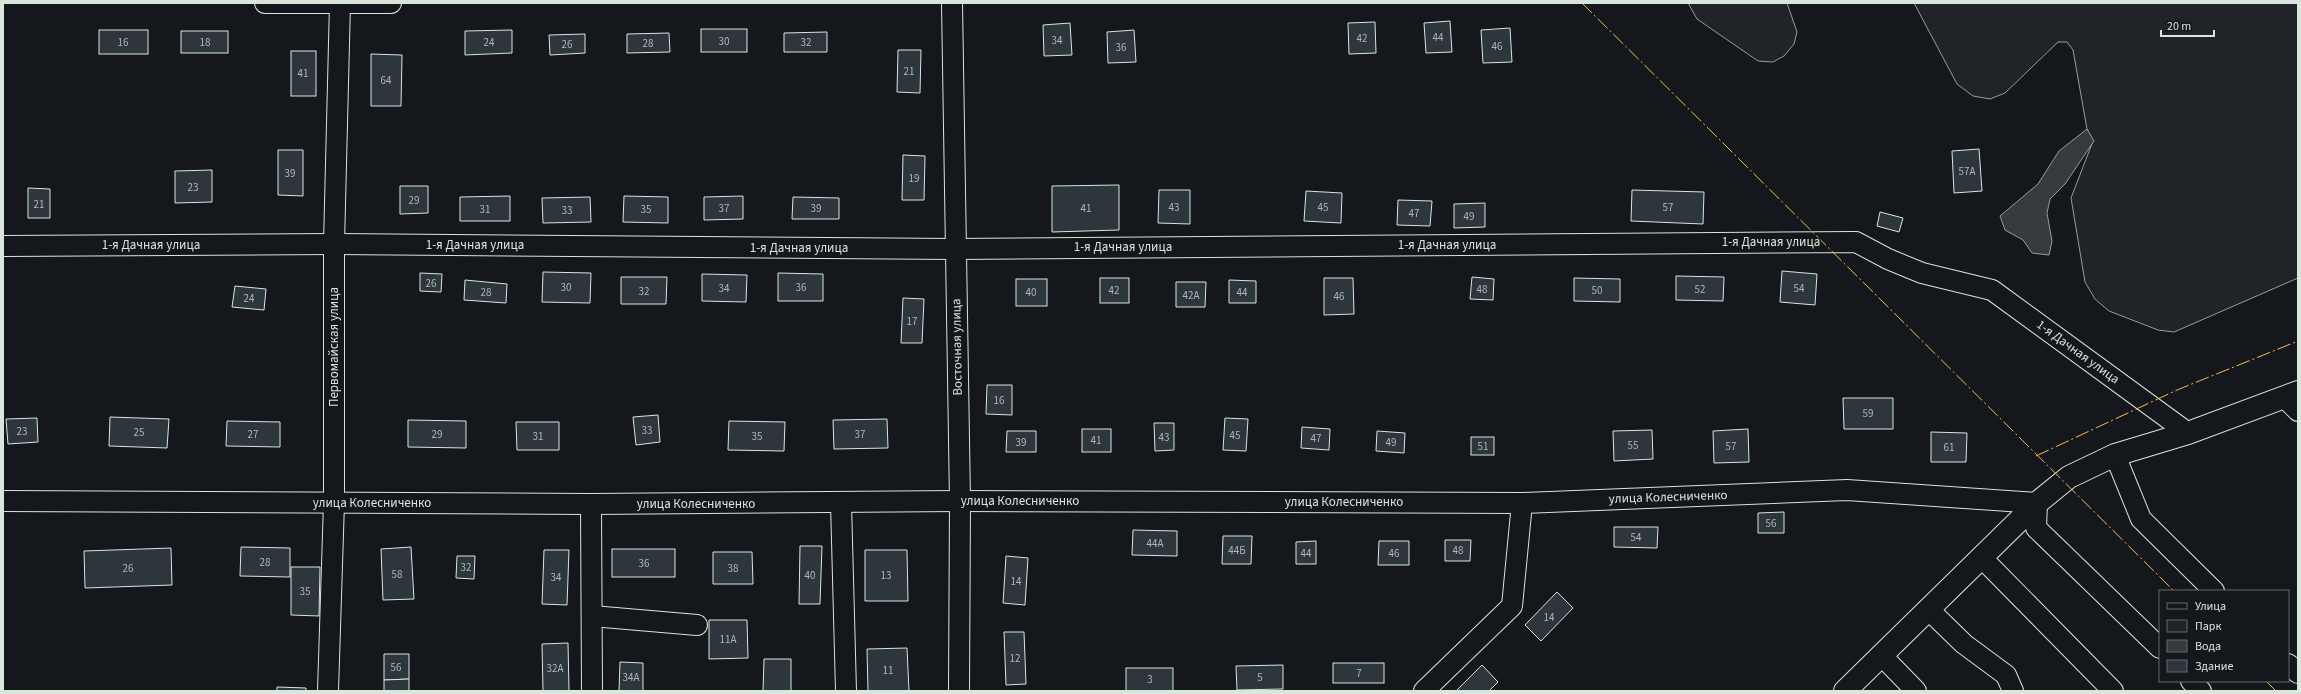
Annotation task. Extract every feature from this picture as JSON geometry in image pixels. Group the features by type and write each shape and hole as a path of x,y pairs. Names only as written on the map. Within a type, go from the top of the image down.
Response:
{"main road":[{"path":"1845,691 2037,503 2069,477 2115,455 2294,400"}],"street":[{"path":"265,3 391,3"},
{"name":"Первомайская улица","path":"328,691 334,502 334,244 340,3"},
{"name":"Восточная улица","path":"952,3 960,501 959,691"},
{"name":"1-я Дачная улица","path":"3,246 334,244 955,249 1856,242 1888,259 1922,273 1992,290 2188,433"},
{"path":"2115,455 2141,519 2213,590"},
{"name":"улица Колесниченко","path":"3,500 591,504 960,501 1522,503 1847,490 2037,503"},
{"path":"841,503 846,691"},
{"path":"1424,691 1512,606 1522,503"},
{"path":"2037,503 2036,528 2159,647"},
{"path":"591,504 592,691"},
{"path":"1981,557 2113,691"},
{"path":"1928,610 1964,644 2006,675 2013,691"},
{"path":"592,616 697,625"},
{"path":"1881,655 1916,691"},
{"path":"2289,665 2298,673"},
{"path":"2192,682 2200,691"}],"green space":[{"path":"1688,3 1787,3 1797,32 1794,44 1784,56 1773,62 1758,61 1697,19"},
{"path":"1914,3 2298,3 2298,278 2174,332 2158,330 2109,311 2095,299 2085,282 2071,198 2093,141 2087,129 2073,50 2067,42 2058,42 2005,93 1990,99 1973,96 1957,84"}],"water":[{"path":"2087,129 2094,141 2065,184 2050,199 2047,213 2052,241 2049,255 2032,253 2023,240 2005,230 2000,216 2038,184 2059,151"}],"building":[{"path":"1450,21 1452,52 1426,53 1424,23"},
{"path":"1375,22 1376,53 1349,54 1348,23"},
{"path":"1070,23 1072,55 1044,56 1043,25"},
{"path":"1510,28 1512,62 1483,63 1481,30"},
{"path":"701,29 747,29 747,52 701,52"},
{"path":"99,30 148,30 148,54 99,54"},
{"path":"512,30 512,53 465,55 465,31"},
{"path":"1134,30 1136,62 1108,63 1107,32"},
{"path":"181,31 228,31 228,53 181,53"},
{"path":"827,32 827,52 784,52 784,33"},
{"path":"669,33 670,52 627,53 627,34"},
{"path":"585,34 585,53 550,55 549,35"},
{"path":"898,50 921,50 920,93 897,92"},
{"path":"291,51 316,51 316,96 291,96"},
{"path":"371,54 402,55 401,106 371,106"},
{"path":"1979,149 1982,191 1954,193 1952,151"},
{"path":"278,150 303,150 303,196 278,195"},
{"path":"903,155 925,156 924,200 902,200"},
{"path":"212,170 212,202 175,203 175,171"},
{"path":"1119,185 1119,230 1052,232 1052,186"},
{"path":"400,186 428,186 428,213 400,214"},
{"path":"28,188 50,189 50,218 28,218"},
{"path":"1159,190 1190,190 1190,224 1158,223"},
{"path":"1632,190 1704,192 1703,224 1631,221"},
{"path":"1306,191 1342,193 1341,223 1304,221"},
{"path":"510,196 510,221 460,221 460,197"},
{"path":"624,196 668,197 668,223 623,222"},
{"path":"743,196 743,219 704,220 704,197"},
{"path":"590,197 591,222 543,223 542,198"},
{"path":"793,197 839,198 839,219 792,219"},
{"path":"1398,200 1432,201 1430,226 1397,225"},
{"path":"1485,203 1485,227 1454,228 1454,204"},
{"path":"1880,212 1903,218 1899,232 1877,226"},
{"path":"1782,271 1817,274 1815,305 1780,302"},
{"path":"543,272 591,273 590,303 542,302"},
{"path":"420,273 442,274 441,292 420,291"},
{"path":"778,273 823,274 823,301 778,301"},
{"path":"702,274 747,275 746,302 702,301"},
{"path":"1676,276 1724,277 1723,301 1676,300"},
{"path":"621,277 667,277 666,304 621,304"},
{"path":"1472,277 1494,279 1493,300 1470,299"},
{"path":"1100,278 1129,278 1129,303 1100,303"},
{"path":"1324,278 1353,278 1354,314 1324,315"},
{"path":"1574,278 1620,279 1620,302 1574,301"},
{"path":"1016,279 1047,279 1047,306 1016,306"},
{"path":"465,280 507,284 506,303 464,300"},
{"path":"1229,280 1256,281 1256,303 1229,303"},
{"path":"1176,282 1206,282 1205,307 1176,307"},
{"path":"235,286 266,289 264,310 232,307"},
{"path":"903,298 924,299 922,343 901,343"},
{"path":"987,385 1012,385 1012,415 986,414"},
{"path":"1843,398 1893,398 1893,429 1844,429"},
{"path":"658,415 660,442 636,445 633,417"},
{"path":"110,417 169,419 167,448 109,446"},
{"path":"37,418 38,442 8,444 6,419"},
{"path":"1225,418 1248,419 1246,451 1223,450"},
{"path":"887,419 888,448 834,449 833,420"},
{"path":"408,420 466,421 466,448 408,447"},
{"path":"227,421 280,422 280,447 226,446"},
{"path":"729,421 785,422 784,451 728,450"},
{"path":"516,422 559,422 559,450 517,450"},
{"path":"1154,423 1174,423 1174,450 1155,451"},
{"path":"1302,427 1330,429 1329,450 1301,448"},
{"path":"1082,429 1111,429 1111,452 1082,452"},
{"path":"1748,429 1749,462 1714,463 1713,431"},
{"path":"1652,430 1653,459 1614,461 1613,431"},
{"path":"1007,431 1036,431 1036,452 1006,452"},
{"path":"1377,431 1405,433 1404,453 1376,451"},
{"path":"1931,432 1967,433 1966,462 1931,462"},
{"path":"1471,437 1494,437 1494,455 1471,455"},
{"path":"1784,512 1784,533 1758,533 1758,513"},
{"path":"1614,527 1658,527 1657,548 1614,547"},
{"path":"1133,530 1177,531 1177,556 1132,555"},
{"path":"1223,536 1252,536 1251,564 1222,564"},
{"path":"1445,540 1471,540 1470,561 1445,561"},
{"path":"1316,541 1316,564 1296,564 1296,542"},
{"path":"1379,541 1409,541 1409,565 1378,565"},
{"path":"800,546 822,546 820,604 799,604"},
{"path":"241,547 290,548 290,577 240,576"},
{"path":"411,547 414,599 383,600 381,549"},
{"path":"171,548 172,585 85,588 84,551"},
{"path":"612,549 675,549 675,577 612,577"},
{"path":"544,550 569,550 567,605 542,604"},
{"path":"865,550 907,550 908,601 865,601"},
{"path":"713,552 752,552 753,584 713,584"},
{"path":"457,556 475,556 474,579 456,578"},
{"path":"1006,556 1028,558 1025,605 1003,603"},
{"path":"291,567 320,567 319,616 291,615"},
{"path":"1557,592 1573,608 1541,641 1525,625"},
{"path":"709,620 747,620 748,658 709,659"},
{"path":"1004,632 1024,632 1026,684 1006,685"},
{"path":"568,643 569,691 543,691 542,644"},
{"path":"907,648 909,691 868,691 867,649"},
{"path":"384,654 409,654 409,679 384,680"},
{"path":"764,659 791,659 791,691 763,691"},
{"path":"620,662 643,663 643,691 619,691"},
{"path":"1333,663 1384,663 1384,683 1333,683"},
{"path":"1283,665 1283,689 1237,690 1236,666"},
{"path":"1482,665 1498,682 1489,691 1456,691"},
{"path":"1126,668 1173,668 1173,691 1126,691"},
{"path":"409,679 409,691 384,691 384,680"},
{"path":"277,687 306,688 306,691 277,691"}],"power":[{"path":"1582,3 2173,590"},
{"path":"2036,456 2177,390 2298,341"},
{"path":"2267,682 2276,691"}]}
